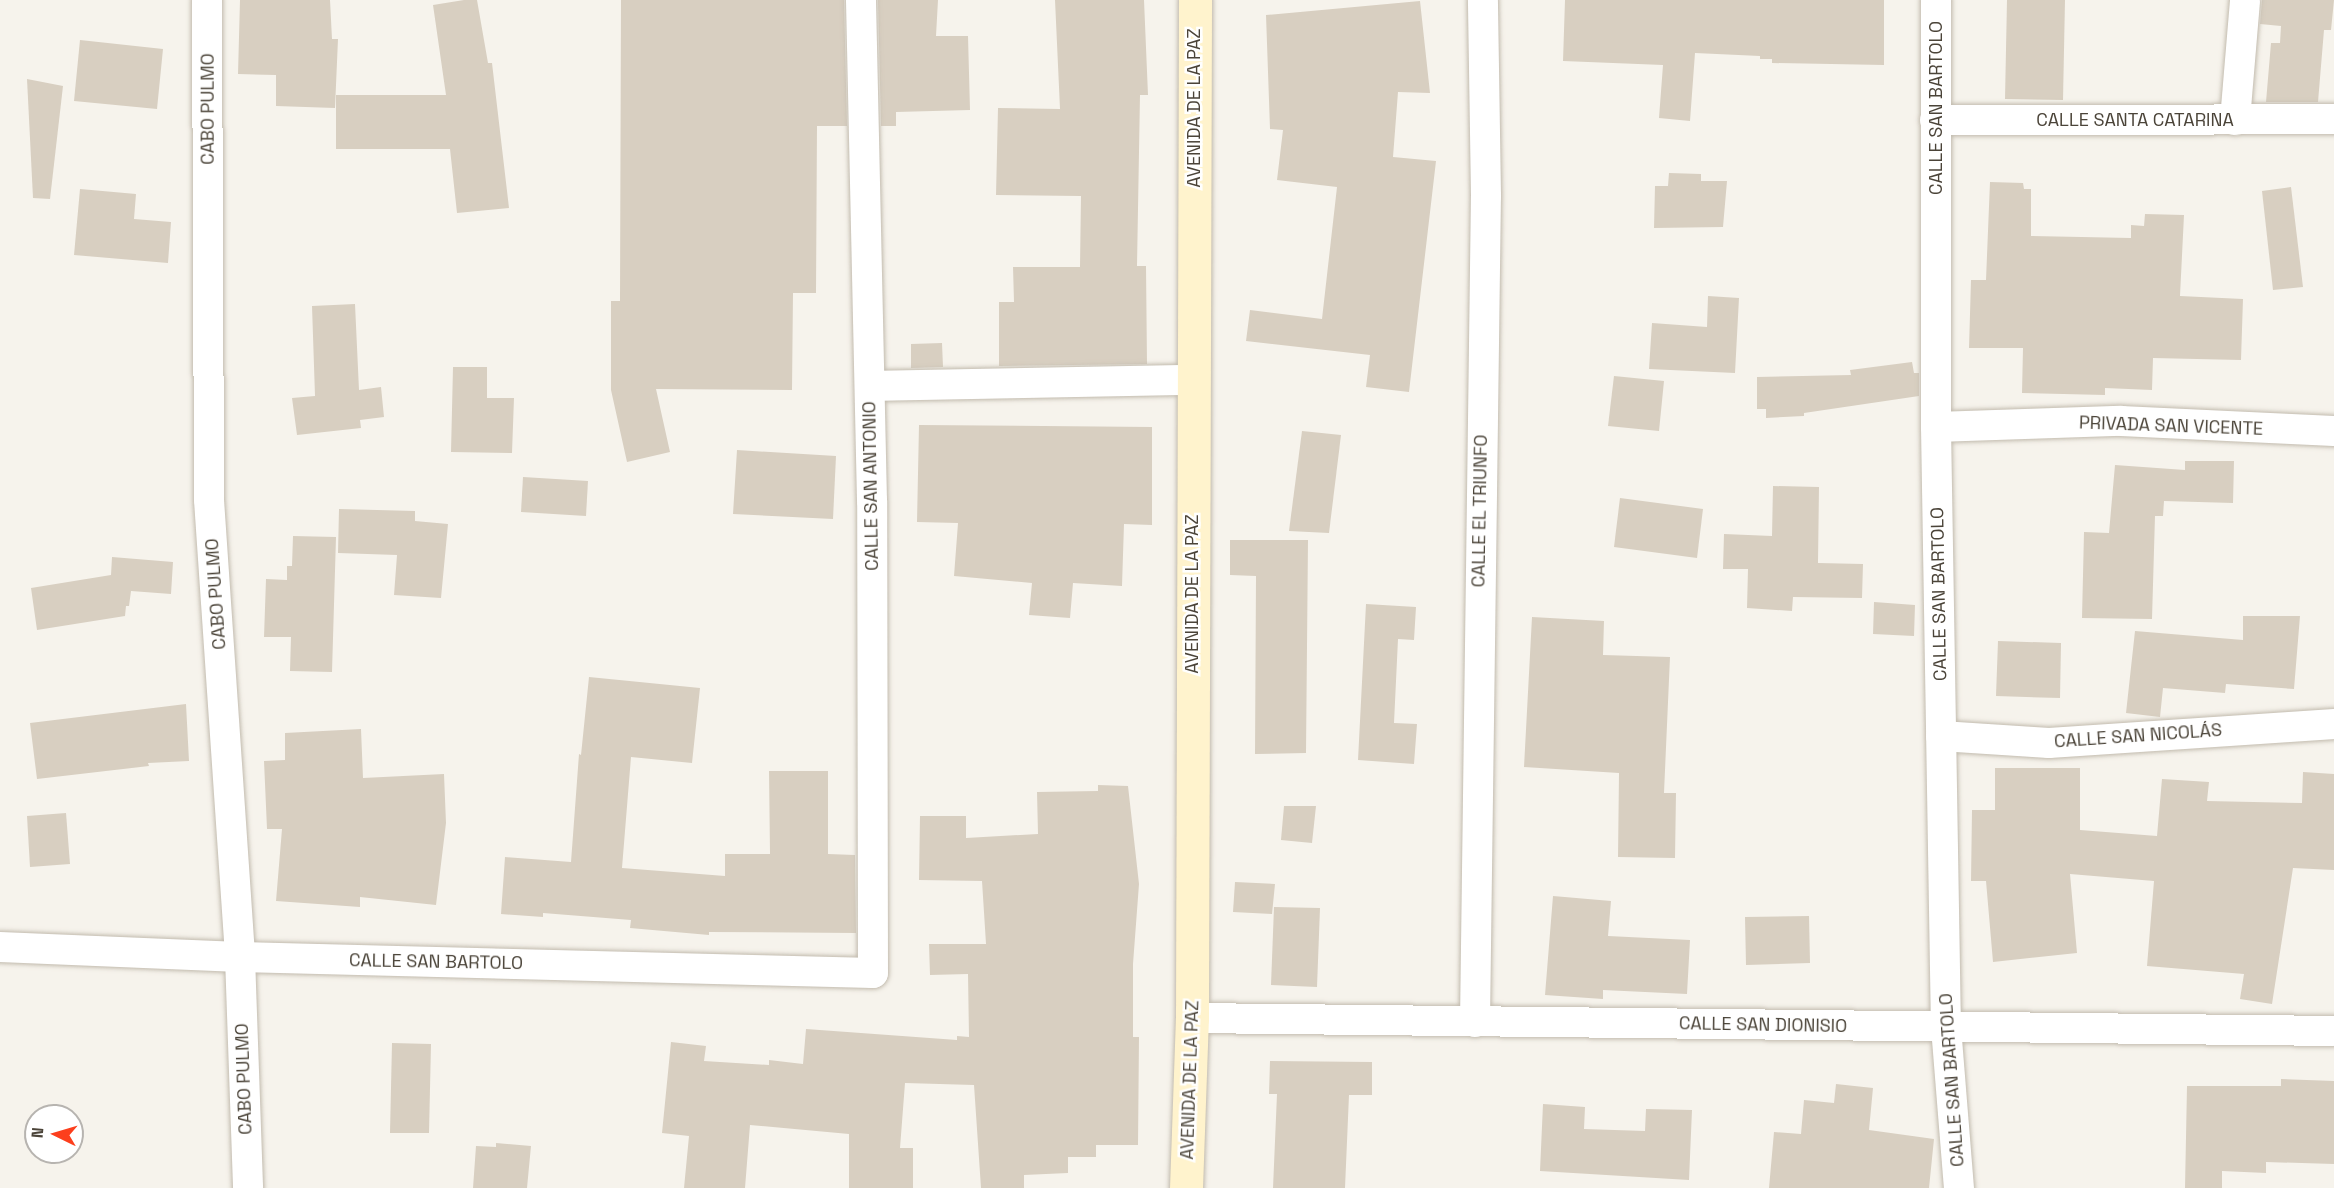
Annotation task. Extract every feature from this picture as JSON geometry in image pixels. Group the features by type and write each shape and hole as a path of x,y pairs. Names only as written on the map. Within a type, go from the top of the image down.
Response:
{"street":[{"name":"CABO PULMO","path":"207,0 210,500 240,957 248,1188"},
{"name":"CALLE SAN ANTONIO","path":"861,0 870,386 873,973"},
{"name":"AVENIDA DE LA PAZ","path":"1186,1188 1192,1018 1192,380 1195,0"},
{"name":"CALLE EL TRIUNFO","path":"1475,1022 1486,196 1483,0"},
{"name":"CALLE SAN BARTOLO","path":"1936,0 1936,427 1946,1027 1959,1188"},
{"path":"2235,120 2245,0"},
{"name":"CALLE SANTA CATARINA","path":"1935,120 2334,119"},
{"path":"870,386 1192,380"},
{"name":"PRIVADA SAN VICENTE","path":"1936,427 2121,421 2334,431"},
{"name":"CALLE SAN NICOLÁS","path":"1941,736 2049,742 2334,724"},
{"name":"CALLE SAN BARTOLO","path":"0,947 240,957 873,973"},
{"name":"CALLE SAN DIONISIO","path":"1192,1018 2334,1031"}],"building":[{"path":"240,0 330,0 332,39 338,39 335,108 276,106 276,75 238,74"},
{"path":"477,0 488,63 492,63 509,208 457,213 450,149 336,149 336,95 446,95 433,5"},
{"path":"621,0 844,0 847,126 817,126 816,293 793,293 792,390 656,389 670,452 627,462 611,390 611,301 620,301"},
{"path":"878,0 938,0 936,36 968,36 970,110 896,112 896,126 881,126"},
{"path":"1055,0 1144,0 1148,95 1140,95 1137,266 1146,266 1147,364 999,366 999,302 1014,302 1013,267 1080,267 1081,196 996,195 998,108 1060,109"},
{"path":"1565,0 1884,0 1884,65 1772,63 1772,59 1760,59 1760,56 1695,53 1690,121 1659,118 1663,65 1563,61"},
{"path":"2007,0 2065,0 2063,100 2005,99"},
{"path":"2262,0 2334,0 2331,30 2324,30 2318,102 2266,102 2271,43 2280,43 2281,26 2260,24"},
{"path":"1420,1 1430,93 1398,92 1393,157 1436,161 1409,392 1366,387 1370,355 1246,341 1250,310 1322,319 1337,187 1277,180 1283,130 1270,129 1266,15"},
{"path":"80,40 163,49 157,109 74,101"},
{"path":"27,79 63,86 50,199 33,198"},
{"path":"1669,173 1701,174 1701,181 1727,181 1723,227 1654,228 1655,186 1668,186"},
{"path":"1990,182 2023,183 2024,189 2031,189 2031,236 2131,238 2131,225 2144,226 2145,214 2184,215 2180,296 2243,299 2241,360 2153,358 2152,390 2105,388 2105,395 2022,393 2023,348 1969,348 1971,280 1986,280"},
{"path":"2291,187 2303,287 2273,290 2262,191"},
{"path":"80,189 136,194 134,219 171,222 168,263 74,255"},
{"path":"1708,296 1739,298 1735,373 1649,369 1652,323 1707,327"},
{"path":"355,304 359,390 381,387 384,417 360,420 361,428 297,435 292,398 315,396 312,306"},
{"path":"942,343 943,367 911,368 911,344"},
{"path":"1912,362 1914,373 1919,373 1919,396 1804,413 1804,416 1766,418 1766,409 1757,409 1757,377 1851,375 1850,370"},
{"path":"453,367 487,367 487,398 514,398 512,453 451,452"},
{"path":"1614,376 1664,381 1659,431 1608,426"},
{"path":"919,425 1152,427 1152,525 1124,524 1122,586 1073,583 1070,618 1029,615 1032,583 954,576 958,523 917,522"},
{"path":"1302,431 1341,435 1329,533 1289,531"},
{"path":"737,450 836,456 833,519 733,514"},
{"path":"2185,461 2234,461 2233,503 2164,501 2163,516 2155,516 2152,619 2082,618 2084,532 2109,533 2115,465 2185,470"},
{"path":"523,477 588,481 586,516 521,512"},
{"path":"1773,486 1819,487 1818,563 1863,564 1862,598 1793,597 1792,611 1747,608 1748,569 1723,569 1724,534 1772,536"},
{"path":"1620,498 1703,509 1697,558 1614,547"},
{"path":"339,509 415,511 415,521 448,524 441,598 394,595 397,555 338,553"},
{"path":"293,536 336,537 332,672 290,671 291,637 264,637 266,579 287,580 287,566 292,566"},
{"path":"1230,540 1308,540 1306,753 1255,754 1256,576 1230,575"},
{"path":"112,557 173,562 171,594 131,591 125,616 37,630 31,588 111,575"},
{"path":"1874,602 1915,605 1914,636 1873,634"},
{"path":"1366,604 1416,607 1414,640 1398,639 1394,723 1417,724 1414,764 1358,760"},
{"path":"2243,616 2300,616 2294,689 2226,684 2225,693 2163,688 2160,717 2126,713 2135,631 2243,640"},
{"path":"1532,617 1604,621 1603,655 1670,657 1664,793 1676,793 1675,858 1618,857 1619,773 1524,767"},
{"path":"1998,641 2061,643 2060,698 1996,696"},
{"path":"589,677 700,688 692,763 631,757 622,868 725,876 725,854 770,854 769,771 828,771 828,854 855,855 856,933 709,932 709,935 630,928 631,920 543,913 543,917 501,914 505,857 571,862 579,754 581,755"},
{"path":"186,704 189,761 148,763 149,766 37,779 30,723"},
{"path":"361,729 363,778 444,774 446,823 436,905 360,897 360,907 276,901 282,829 267,829 264,761 285,760 285,733"},
{"path":"1995,768 2080,768 2080,830 2157,836 2162,779 2209,782 2207,801 2302,803 2303,772 2334,774 2334,870 2293,868 2272,1004 2240,999 2244,974 2147,966 2154,881 2070,874 2077,953 1993,962 1986,881 1971,881 1972,810 1995,810"},
{"path":"1098,785 1128,786 1139,884 1133,964 1133,1037 1139,1037 1138,1145 1096,1145 1096,1157 1068,1157 1068,1173 1024,1175 1024,1188 981,1188 974,1085 905,1083 900,1148 913,1148 913,1188 849,1188 849,1134 750,1125 745,1188 684,1188 689,1136 662,1133 671,1042 706,1046 704,1061 769,1065 769,1060 803,1064 806,1029 957,1040 957,1036 969,1037 968,974 930,975 929,944 986,944 982,881 919,880 920,816 966,816 966,838 1038,834 1037,792 1098,791"},
{"path":"1284,806 1316,806 1312,843 1281,840"},
{"path":"66,813 70,864 30,867 27,816"},
{"path":"1235,882 1275,884 1272,914 1233,912"},
{"path":"1553,896 1611,901 1608,936 1690,940 1687,994 1603,990 1603,999 1545,995"},
{"path":"1274,907 1320,908 1317,987 1271,985"},
{"path":"1809,916 1810,963 1746,965 1745,917"},
{"path":"392,1043 431,1044 429,1133 390,1133"},
{"path":"1270,1061 1372,1062 1372,1095 1349,1095 1345,1188 1273,1188 1277,1094 1269,1094"},
{"path":"2281,1079 2334,1081 2334,1164 2266,1162 2266,1173 2222,1171 2222,1188 2185,1188 2187,1086 2281,1086"},
{"path":"1836,1084 1873,1088 1869,1130 1934,1139 1929,1188 1769,1188 1774,1132 1801,1134 1804,1100 1834,1103"},
{"path":"1543,1104 1585,1107 1584,1129 1645,1131 1646,1109 1692,1110 1689,1180 1540,1171"},
{"path":"496,1143 531,1146 527,1188 473,1188 476,1146 496,1147"}]}
